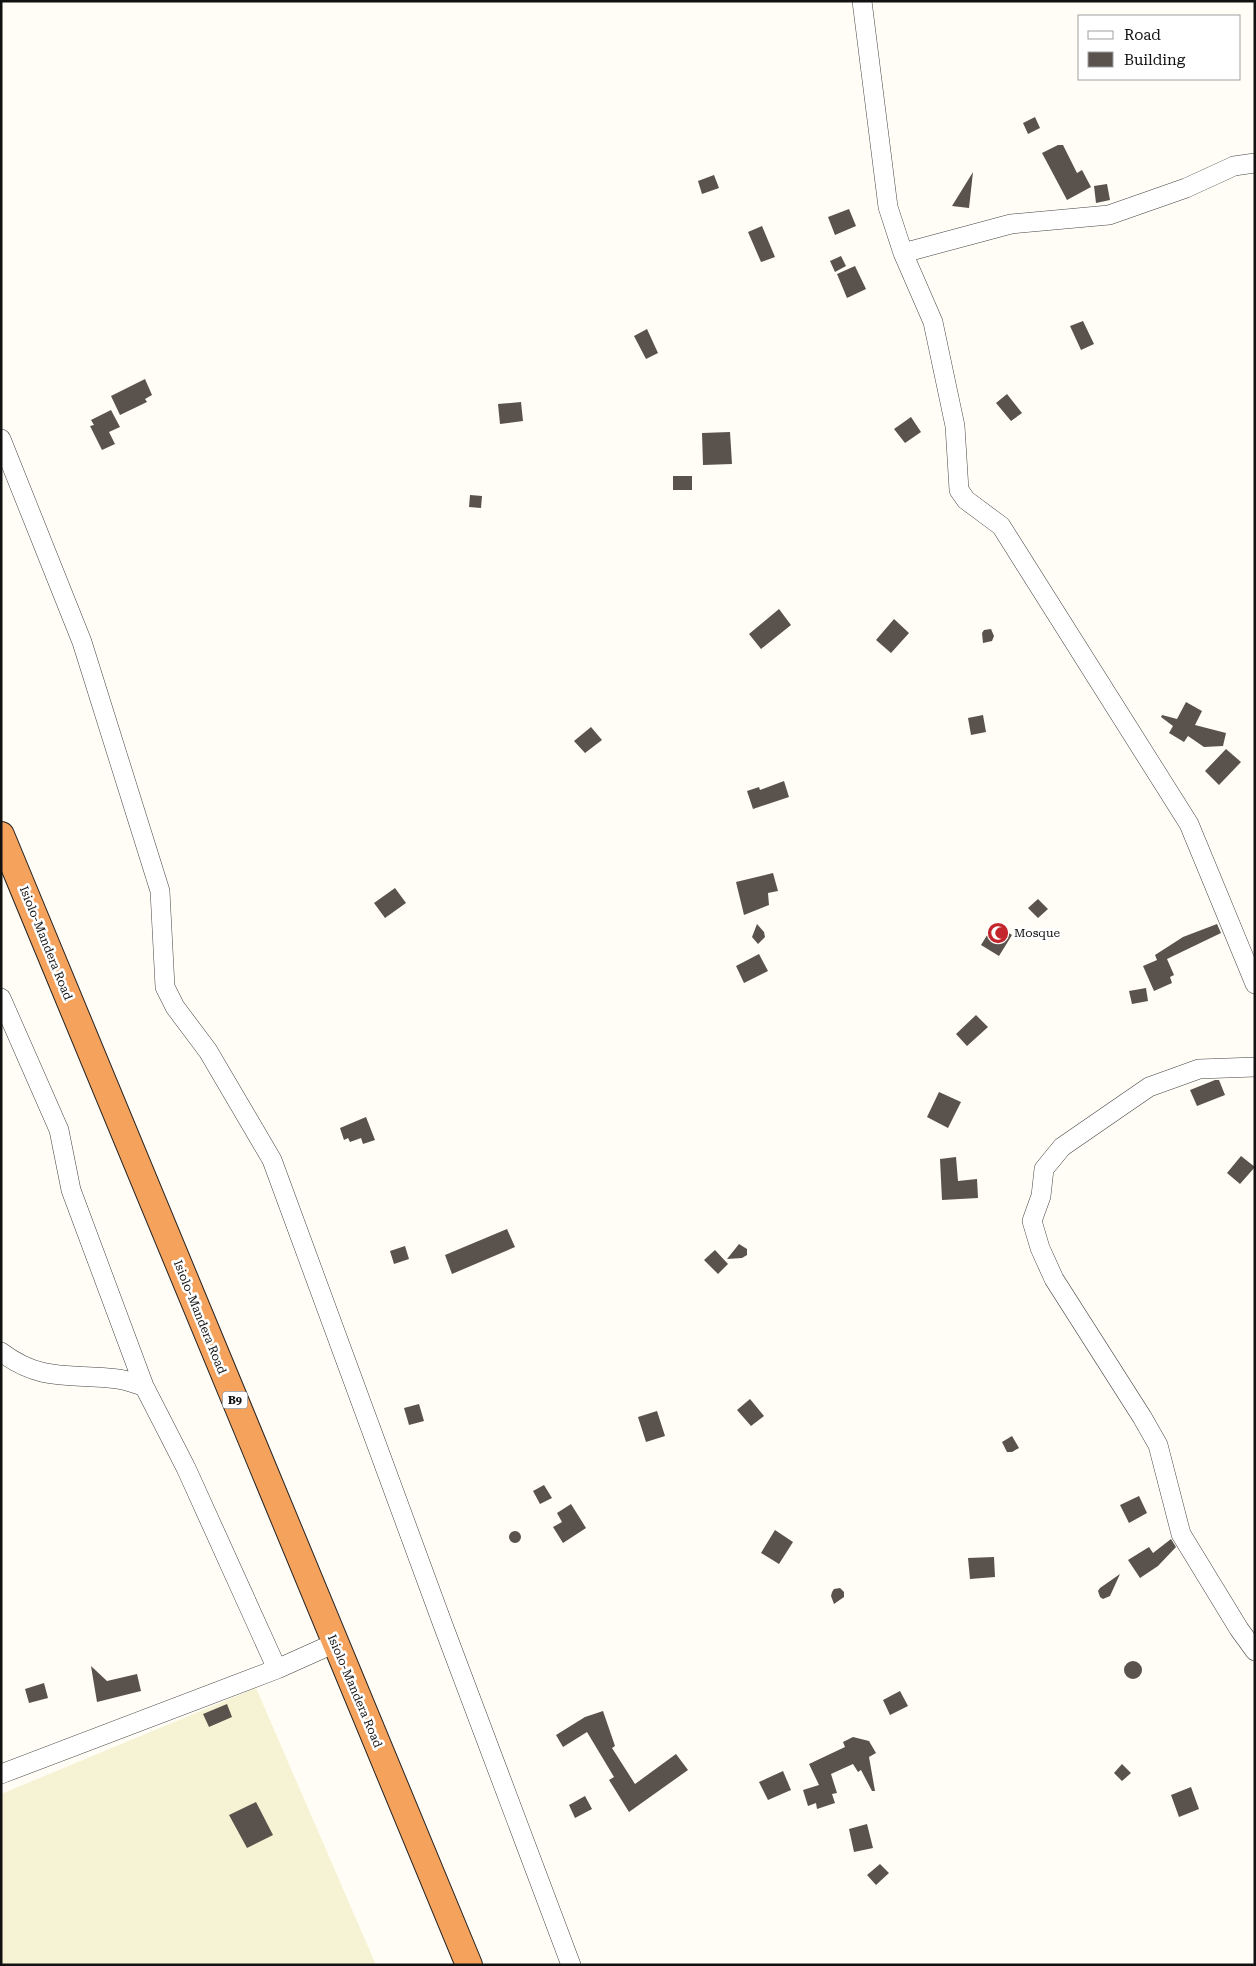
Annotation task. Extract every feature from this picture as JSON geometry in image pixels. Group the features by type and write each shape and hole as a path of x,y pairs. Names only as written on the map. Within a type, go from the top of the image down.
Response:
{"highway":[{"name":"Isiolo-Mandera Road","path":"1,835 469,1965"}],"street":[{"path":"862,1 888,207 903,253 932,322 956,426 959,490 966,500 1001,526 1189,824 1255,984"},
{"path":"903,253 1011,224 1109,215 1186,188 1234,166 1255,163"},
{"path":"1,439 82,642 160,891 165,987 169,998 208,1051 272,1160 443,1625 571,1965"},
{"path":"1,998 59,1130 71,1190 144,1386 186,1468 277,1669"},
{"path":"1255,1067 1199,1069 1149,1087 1062,1147 1044,1169 1041,1196 1032,1221 1040,1248 1054,1278 1158,1445 1181,1534 1255,1651"},
{"path":"1,1352 11,1360 36,1371 51,1375 120,1379 144,1386"},
{"path":"1,1774 277,1669 335,1643"},
{"path":"1,1765 99,1736"}],"shaded area":[{"path":"256,1688 376,1965 1,1965 1,1794"}],"building":[{"path":"1035,117 1040,128 1028,134 1023,123"},
{"path":"1058,145 1063,145 1077,173 1082,170 1091,187 1067,200 1042,153"},
{"path":"973,172 969,208 952,206"},
{"path":"714,175 719,188 702,194 698,181"},
{"path":"1107,184 1110,200 1096,203 1094,186"},
{"path":"849,209 856,226 835,235 828,217"},
{"path":"762,226 775,257 761,262 748,232"},
{"path":"841,256 846,266 835,272 830,261"},
{"path":"855,266 866,289 847,298 837,274"},
{"path":"1083,321 1094,344 1081,350 1070,326"},
{"path":"647,329 658,353 646,359 634,336"},
{"path":"145,379 152,395 145,399 147,402 120,415 111,396"},
{"path":"1007,394 1022,413 1011,421 996,403"},
{"path":"521,402 523,421 500,424 498,404"},
{"path":"111,410 120,427 109,432 115,444 102,450 90,426 94,425 91,420"},
{"path":"911,417 921,432 905,443 894,429"},
{"path":"730,432 732,464 703,465 702,433"},
{"path":"673,476 692,476 692,490 673,490"},
{"path":"470,495 482,496 481,508 469,507"},
{"path":"779,609 791,625 761,649 749,634"},
{"path":"894,619 909,633 891,653 876,640"},
{"path":"991,629 994,636 992,641 983,643 982,633 984,630"},
{"path":"1186,702 1202,711 1195,725 1226,733 1223,746 1204,747 1188,736 1184,742 1169,733 1173,726 1161,717 1162,715 1177,719"},
{"path":"983,715 986,732 971,735 968,718"},
{"path":"591,727 602,740 585,753 574,741"},
{"path":"1226,749 1241,762 1219,785 1205,771"},
{"path":"784,781 789,797 753,809 747,791 759,787 760,790"},
{"path":"773,873 778,891 768,893 769,905 744,915 736,882"},
{"path":"395,888 406,903 385,918 374,903"},
{"path":"1038,899 1048,909 1038,918 1028,908"},
{"path":"757,924 764,932 765,937 758,944 752,937"},
{"path":"994,924 1012,935 999,956 981,945"},
{"path":"1217,924 1221,933 1167,959 1174,975 1170,977 1172,983 1154,991 1143,966 1157,960 1155,955 1183,937"},
{"path":"759,954 768,971 744,983 736,966"},
{"path":"1146,988 1148,1001 1132,1004 1129,991"},
{"path":"976,1015 988,1027 967,1046 956,1034"},
{"path":"1219,1080 1225,1095 1197,1106 1190,1090"},
{"path":"939,1092 961,1102 948,1128 927,1117"},
{"path":"366,1117 375,1140 363,1144 361,1138 350,1142 348,1138 344,1140 340,1128"},
{"path":"1241,1156 1255,1167 1240,1184 1227,1173"},
{"path":"956,1157 958,1181 977,1179 978,1198 942,1200 940,1159"},
{"path":"507,1229 515,1247 452,1274 445,1255"},
{"path":"739,1244 747,1249 747,1255 742,1258 727,1259"},
{"path":"405,1246 409,1259 394,1264 390,1251"},
{"path":"715,1250 728,1264 718,1274 704,1260"},
{"path":"750,1399 764,1416 751,1426 737,1410"},
{"path":"419,1404 424,1421 409,1425 404,1408"},
{"path":"657,1411 665,1436 646,1442 638,1417"},
{"path":"1012,1436 1019,1448 1012,1452 1007,1452 1002,1442"},
{"path":"544,1485 552,1498 540,1504 533,1491"},
{"path":"1139,1496 1147,1513 1129,1523 1120,1505"},
{"path":"571,1504 586,1528 563,1543 553,1527 562,1522 557,1513"},
{"path":"775,1530 793,1542 779,1564 761,1553"},
{"path":"517,1531 520,1532 520,1542 513,1543 510,1542 509,1535 510,1532"},
{"path":"1171,1539 1176,1547 1158,1566 1140,1578 1128,1560 1149,1547 1153,1553"},
{"path":"994,1557 995,1577 970,1579 968,1558"},
{"path":"1120,1574 1110,1596 1103,1599 1100,1597 1098,1591 1100,1588"},
{"path":"840,1588 844,1592 844,1597 834,1604 831,1596 832,1592 834,1589"},
{"path":"1133,1661 1139,1664 1142,1670 1139,1676 1133,1679 1127,1676 1124,1670 1127,1664"},
{"path":"91,1666 107,1681 137,1674 141,1691 97,1702"},
{"path":"44,1683 48,1698 29,1703 25,1689"},
{"path":"900,1691 908,1706 890,1715 883,1700"},
{"path":"227,1704 232,1717 209,1727 203,1714"},
{"path":"603,1711 615,1746 612,1748 635,1784 676,1754 688,1770 629,1812 609,1780 614,1777 587,1732 563,1747 556,1735 585,1717"},
{"path":"853,1737 869,1741 876,1753 869,1757 875,1791 872,1791 861,1770 858,1772 853,1764 831,1774 837,1793 832,1794 835,1803 817,1809 816,1803 808,1806 803,1790 819,1785 809,1764 845,1747 843,1742"},
{"path":"1122,1764 1131,1773 1122,1781 1114,1773"},
{"path":"783,1771 791,1790 768,1800 759,1782"},
{"path":"1191,1787 1199,1809 1179,1817 1171,1795"},
{"path":"585,1796 592,1809 575,1818 569,1805"},
{"path":"256,1802 273,1835 247,1848 229,1815"},
{"path":"867,1824 873,1848 854,1852 849,1829"},
{"path":"880,1864 889,1873 876,1885 867,1875"}],"place":[{"name":"Mosque","path":"998,933"}]}
